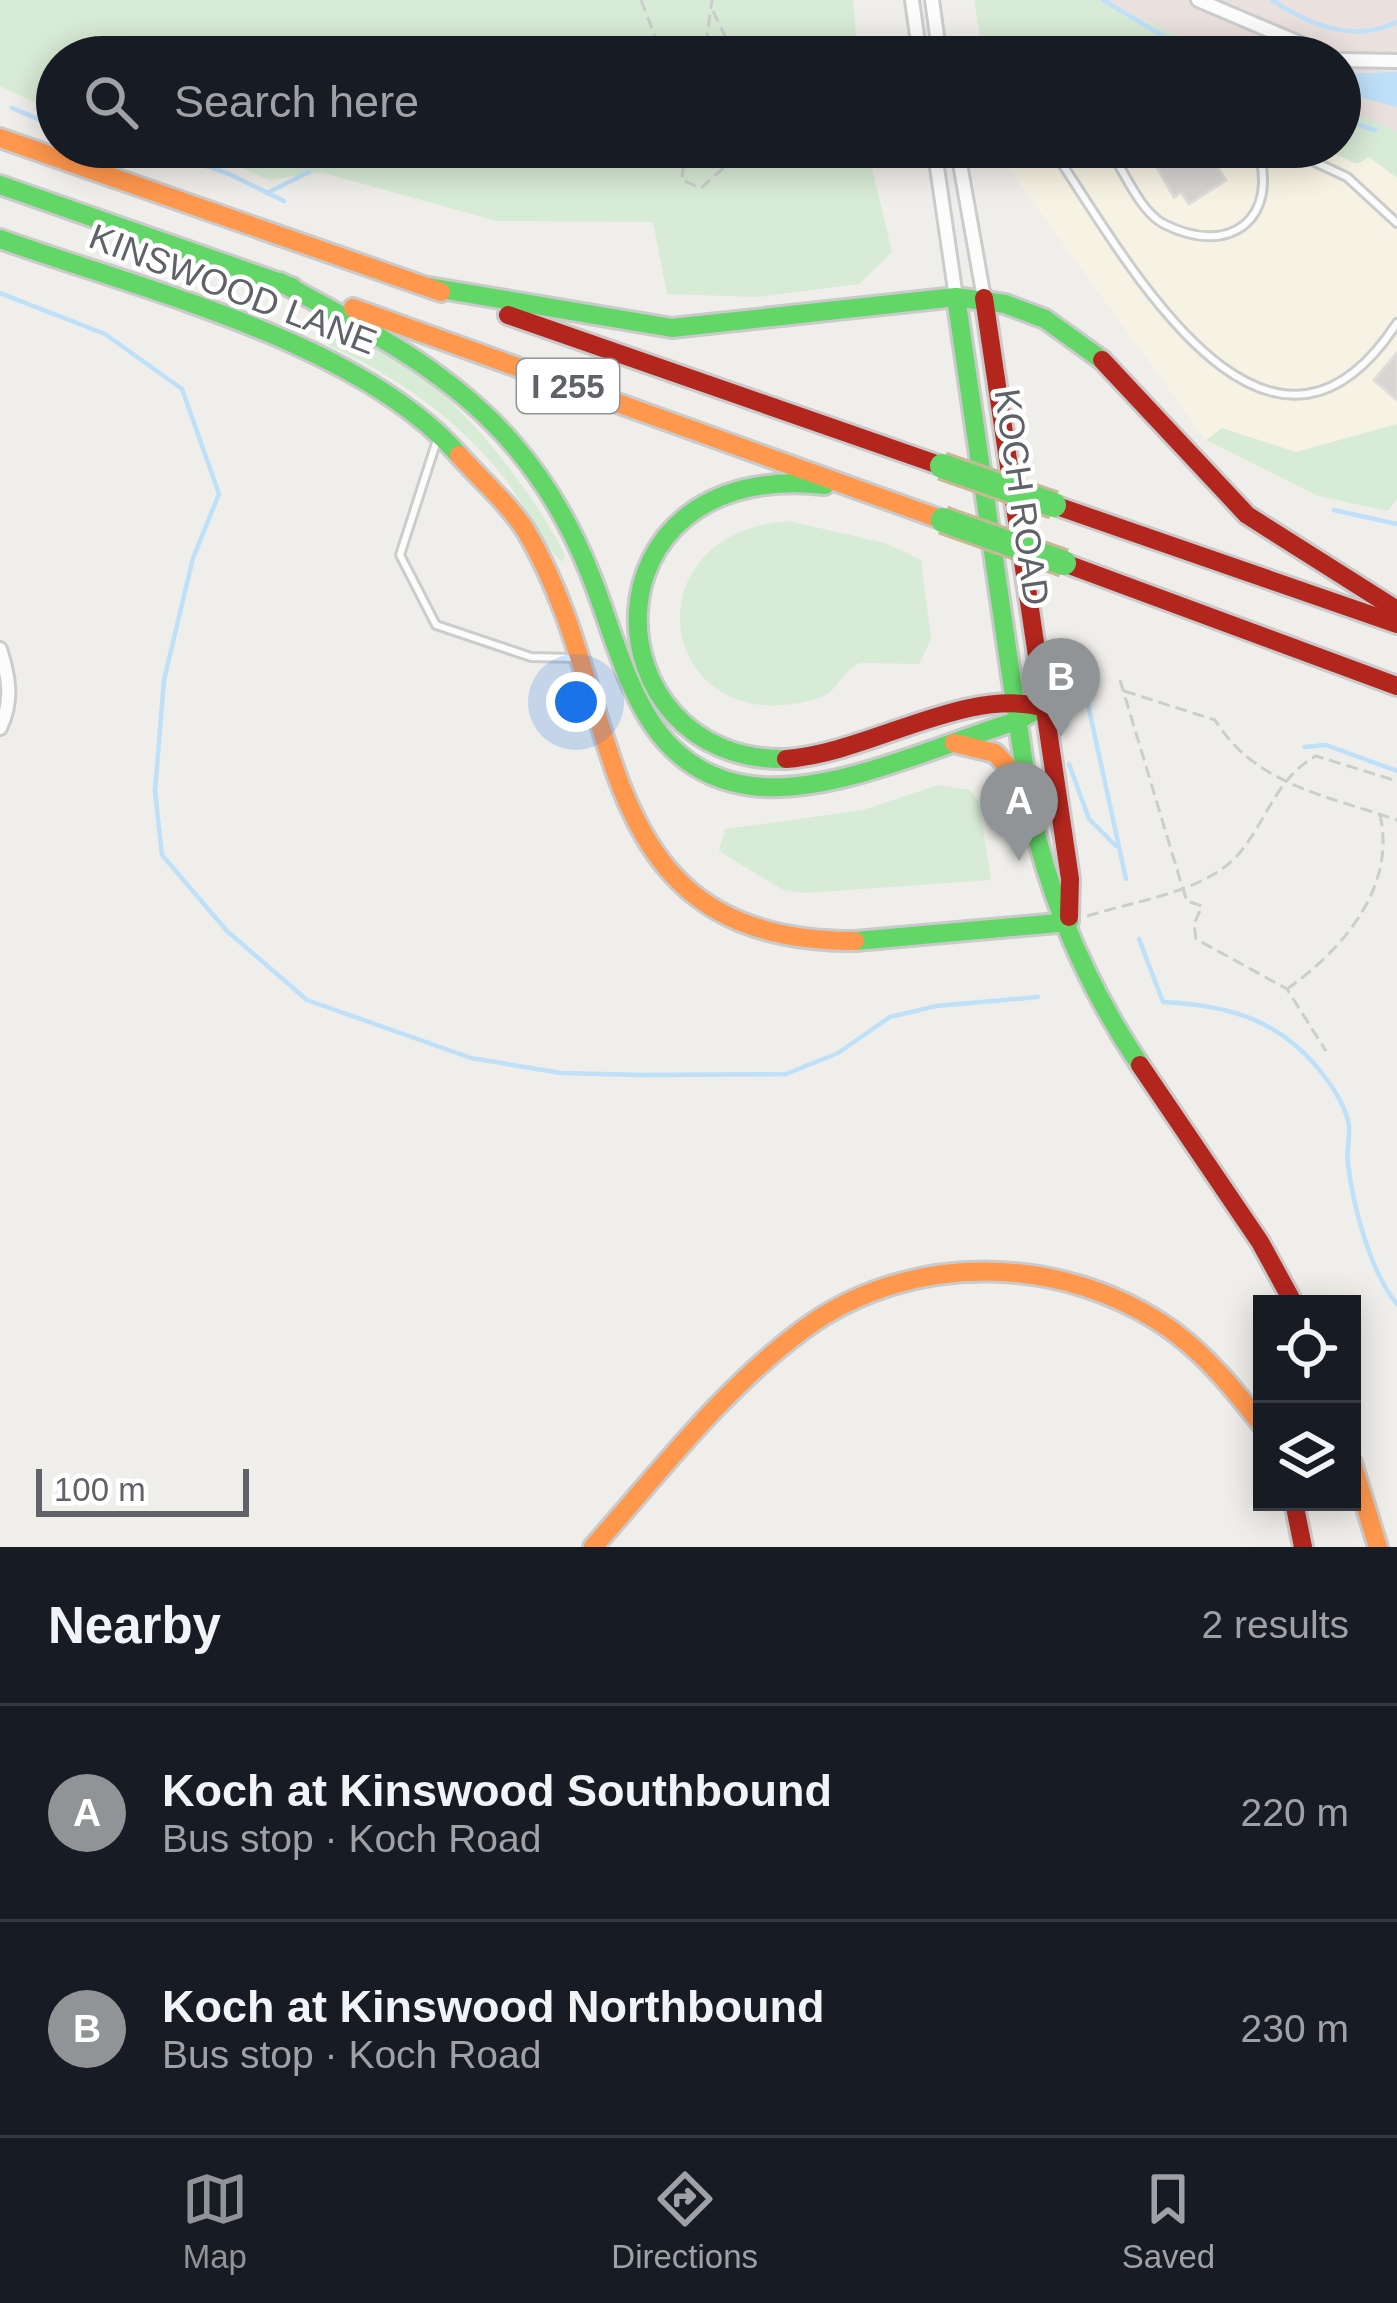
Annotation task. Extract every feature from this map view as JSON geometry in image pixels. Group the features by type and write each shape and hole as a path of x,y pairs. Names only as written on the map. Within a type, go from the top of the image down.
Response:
{"main road":[{"name":"I 255","path":"0,138 36,151"},
{"name":"I 255","path":"86,168 1397,624"},
{"name":"I 255","path":"0,185 858,488 1397,686"},
{"name":"KINSWOOD LANE","path":"0,238 274,337 362,375 406,402 525,530 579,658 638,832 666,871 711,907 758,930 804,941 864,941 1069,922"},
{"path":"280,283 412,357 463,394 508,438 544,485 577,542 634,703 648,726 680,756 722,779 772,787 796,785 945,742 1016,711"},
{"path":"429,287 672,328 956,297 983,298 1036,311 1070,329 1180,451 1253,520 1308,560 1397,610"},
{"name":"KOCH ROAD","path":"956,297 1027,787 1047,883 1125,1045 1234,1200 1289,1295"},
{"name":"KOCH ROAD","path":"983,298 1070,879 1069,922"},
{"path":"858,488 784,481 740,486 703,500 674,524 649,559 636,621 642,662 662,702 714,746 782,759 1042,707"},
{"path":"945,742 995,753 1027,787"},
{"path":"593,1547 785,1342 856,1298 926,1275 1017,1270 1106,1292 1189,1341 1231,1380 1253,1412"},
{"path":"1361,1492 1378,1547"},
{"path":"1296,1511 1303,1547"}],"street":[{"path":"911,0 917,36"},
{"path":"932,0 937,36"},
{"path":"1198,0 1282,36"},
{"path":"1361,60 1397,61"},
{"name":"KOCH ROAD","path":"937,168 956,297"},
{"name":"KOCH ROAD","path":"961,168 983,298"},
{"path":"0,649 8,674 8,710 0,728"}],"lane":[{"path":"1067,168 1181,332 1213,365 1238,379 1286,393 1326,386 1365,361 1397,322"},
{"path":"1122,168 1154,216 1209,236 1245,225 1260,210 1267,191 1262,168"},
{"path":"1328,168 1347,177 1397,223"},
{"path":"440,434 400,555 436,625 531,657 579,658"}],"path":[{"path":"641,0 654,36"},
{"path":"708,36 712,0"},
{"path":"712,9 725,36"},
{"path":"683,168 682,180 701,188 723,168"},
{"path":"1120,680 1181,886 1187,901 1202,906 1194,924 1196,939 1287,989 1326,1052"},
{"path":"1123,691 1215,720 1228,742 1282,784 1397,820"},
{"path":"1069,922 1181,886 1232,861 1282,784 1316,756 1397,781"},
{"path":"1287,989 1330,958 1357,921 1383,860 1386,836 1380,814"}],"shaded area":[{"path":"1099,0 1397,0 1397,131 1361,115 1361,36 1180,36"},
{"path":"1397,131 1397,499 1388,511 1318,496 1206,440 1008,168 1361,168 1361,141"}],"green space":[{"path":"0,0 853,0 856,36 36,36 36,103 0,86"},
{"path":"974,0 1099,0 1180,36 980,36"},
{"path":"1361,115 1397,131 1397,178 1369,157 1361,162"},
{"path":"243,168 872,168 892,252 859,284 758,297 667,294 653,222 497,221 320,172 269,180"},
{"path":"332,339 366,344 435,387 499,455 549,526 565,555 563,562 548,547 506,480 468,438 402,386 328,345"},
{"path":"1397,424 1397,499 1388,511 1318,496 1206,440 1222,428 1296,452"},
{"path":"788,521 885,543 921,560 931,639 919,664 860,663 819,698 765,705 723,693 695,667 681,633 683,596 700,561 735,534"},
{"path":"938,785 970,790 979,802 991,880 805,893 783,890 719,851 725,829 863,810"}],"water":[{"path":"1397,72 1397,107 1361,98 1361,73"}],"building":[{"path":"1157,168 1218,168 1226,180 1189,204 1181,192 1174,197"},
{"path":"1397,353 1397,400 1374,380"}],"waterway":[{"path":"1103,0 1163,36"},
{"path":"1272,0 1301,17 1349,31 1397,22"},
{"path":"12,108 36,118"},
{"path":"1361,126 1375,130"},
{"path":"212,168 284,201"},
{"path":"267,193 309,172"},
{"path":"0,293 105,334 182,389 219,494 193,558 164,680 155,791 162,855 227,931 307,1000 471,1058 561,1073 640,1075 786,1074 838,1053 890,1017 936,1006 1038,997"},
{"path":"1334,510 1397,524"},
{"path":"1084,686 1126,879"},
{"path":"1305,747 1326,745 1397,771"},
{"path":"1069,764 1089,819 1116,846"},
{"path":"1139,939 1163,1002 1233,1012 1273,1029 1309,1058 1329,1082 1348,1120 1348,1164 1364,1237 1397,1304"}],"traffic: fast":[{"path":"0,185 292,287"},
{"path":"0,239 245,323 307,350 365,380 416,415 459,455"},
{"path":"280,282 433,372 512,443 547,490 575,540 643,708 661,736 685,759 715,776 752,786 783,787 851,776 1017,721 1042,707"},
{"path":"429,287 672,328 956,297 1005,304 1045,319 1102,360"},
{"path":"956,297 1031,813 1074,944 1140,1065"},
{"path":"942,466 1054,505"},
{"path":"786,759 721,747 674,714 646,667 638,613 651,561 686,517 743,489 825,485"},
{"path":"943,520 1064,563"},
{"path":"855,941 1069,922"}],"traffic: slow":[{"path":"0,138 36,151"},
{"path":"86,168 441,292"},
{"path":"353,308 943,520"},
{"path":"459,455 526,531 559,599 627,801 658,857 703,901 767,931 855,941"},
{"path":"954,743 995,753 1027,787"},
{"path":"593,1547 719,1405 804,1329 846,1303 892,1285 940,1275 1038,1276 1132,1306 1199,1353 1253,1414"},
{"path":"1361,1492 1378,1547"}],"traffic: jam":[{"path":"984,298 1070,879 1069,917"},
{"path":"508,315 942,466"},
{"path":"1102,360 1247,515 1397,610"},
{"path":"1054,505 1397,624"},
{"path":"1064,563 1397,686"},
{"path":"786,759 850,746 981,706 1042,707"},
{"path":"1140,1065 1260,1242 1289,1295"},
{"path":"1296,1511 1303,1547"}],"place":[{"name":"Koch at Kinswood Northbound","path":"1061,737"},
{"name":"Koch at Kinswood Southbound","path":"1019,861"}]}
